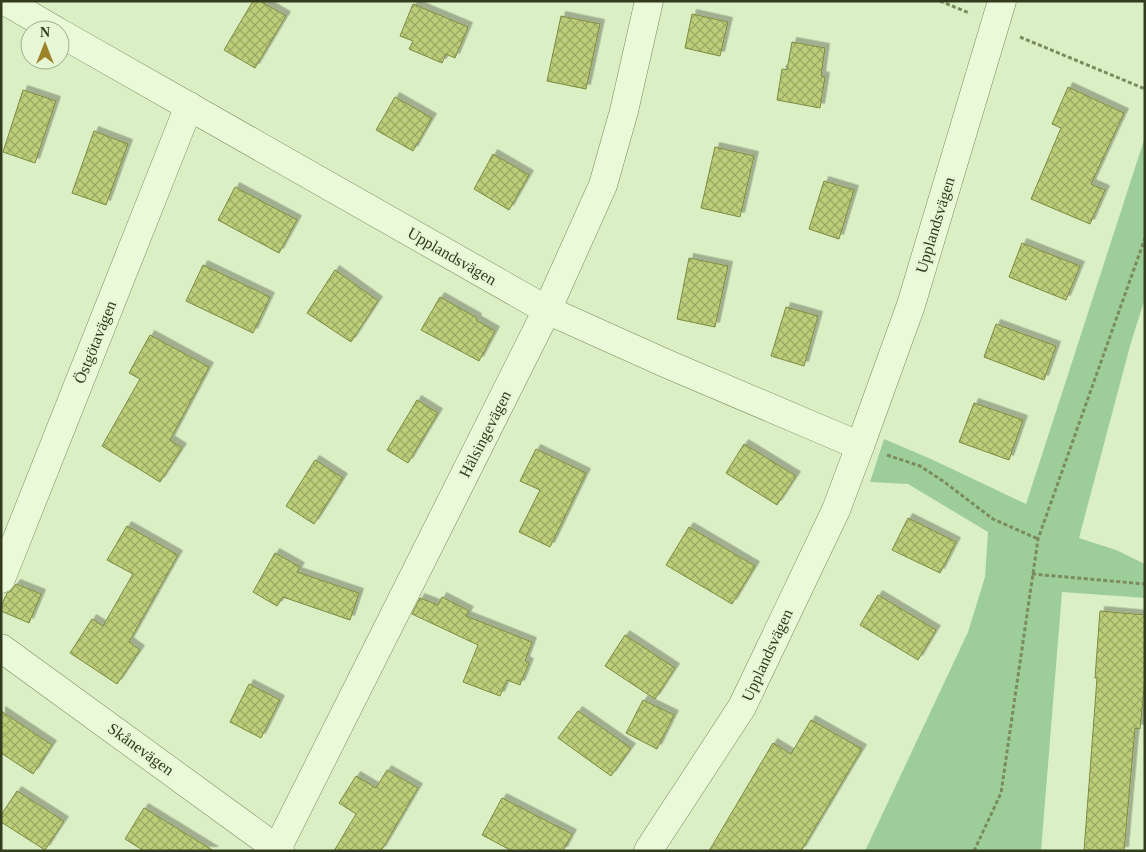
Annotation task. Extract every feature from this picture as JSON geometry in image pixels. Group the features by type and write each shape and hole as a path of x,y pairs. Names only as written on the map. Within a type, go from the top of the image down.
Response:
{"street":[{"path":"5,1 38,20"},
{"name":"Hälsingevägen","path":"277,850 547,310 603,185 624,111 649,1"},
{"name":"Upplandsvägen","path":"648,851 742,707 836,510 911,305 1002,1"},
{"name":"Upplandsvägen","path":"70,39 547,310 665,363 860,446"},
{"name":"Östgötavägen","path":"1,579 189,106"},
{"name":"Skånevägen","path":"1,648 277,850"}],"path":[{"path":"940,1 968,13 994,28 1018,36 1145,89"},
{"path":"974,851 1001,793 1038,539 1145,238"},
{"path":"860,446 920,466 993,519 1038,539"},
{"path":"1032,574 1145,584"}],"green space":[{"path":"1145,137 1145,298 1130,346 1079,538 1116,550 1145,564 1145,598 1062,592 1041,851 865,851 968,632 985,577 988,532 908,484 870,482 884,439 1026,504"}],"building":[{"path":"253,1 260,1 286,16 255,68 224,50"},
{"path":"413,4 468,27 455,58 446,54 442,63 409,49 413,41 400,36"},
{"path":"692,14 728,22 720,56 685,48"},
{"path":"561,16 600,24 586,89 547,81"},
{"path":"792,42 825,48 821,76 825,77 820,108 777,100 782,69 787,70"},
{"path":"1068,87 1124,113 1091,184 1105,190 1090,224 1031,199 1061,128 1052,124"},
{"path":"23,90 56,101 35,163 3,152"},
{"path":"395,97 432,118 413,151 376,130"},
{"path":"94,131 128,144 106,205 72,193"},
{"path":"715,147 754,156 740,217 701,208"},
{"path":"493,154 529,175 509,210 474,189"},
{"path":"824,181 854,190 839,239 809,229"},
{"path":"235,187 297,220 279,253 218,220"},
{"path":"1022,243 1080,266 1066,300 1009,277"},
{"path":"689,258 728,266 715,327 677,319"},
{"path":"203,265 270,297 253,333 186,301"},
{"path":"335,270 378,301 351,342 307,313"},
{"path":"440,297 477,318 476,320 495,331 479,361 421,330"},
{"path":"786,307 818,316 804,366 771,356"},
{"path":"996,324 1056,346 1044,380 984,357"},
{"path":"150,335 209,367 170,440 182,448 160,482 102,446 140,379 129,373"},
{"path":"417,400 438,413 408,463 387,450"},
{"path":"974,403 1023,420 1009,460 959,442"},
{"path":"744,444 796,476 777,505 726,473"},
{"path":"536,449 586,473 550,547 519,532 540,490 520,481"},
{"path":"315,460 343,478 314,524 286,506"},
{"path":"908,518 956,542 940,573 892,550"},
{"path":"127,526 178,555 129,642 140,650 117,684 70,653 92,619 103,626 133,574 107,560"},
{"path":"689,527 755,566 732,604 666,565"},
{"path":"275,553 300,567 297,572 359,593 350,620 283,597 277,606 253,592"},
{"path":"16,584 41,594 29,623 1,611 1,606 7,593"},
{"path":"878,595 936,630 918,660 860,625"},
{"path":"442,597 469,611 466,616 532,642 525,661 529,663 520,685 507,680 500,696 463,682 478,645 412,614 420,598 438,605"},
{"path":"1100,611 1145,615 1145,679 1140,729 1135,728 1124,851 1084,851"},
{"path":"625,635 675,668 655,699 605,666"},
{"path":"249,684 280,700 261,738 230,722"},
{"path":"643,700 674,715 657,749 626,733"},
{"path":"1,711 52,745 33,774 1,753"},
{"path":"578,711 631,748 611,776 558,738"},
{"path":"811,720 862,749 801,851 709,851 773,743 791,754"},
{"path":"387,770 418,788 381,851 334,851 356,814 339,803 356,776 376,788"},
{"path":"17,791 64,821 45,850 1,822 1,815"},
{"path":"502,798 572,834 563,851 512,851 482,835"},
{"path":"144,808 214,851 144,851 125,839"}]}
